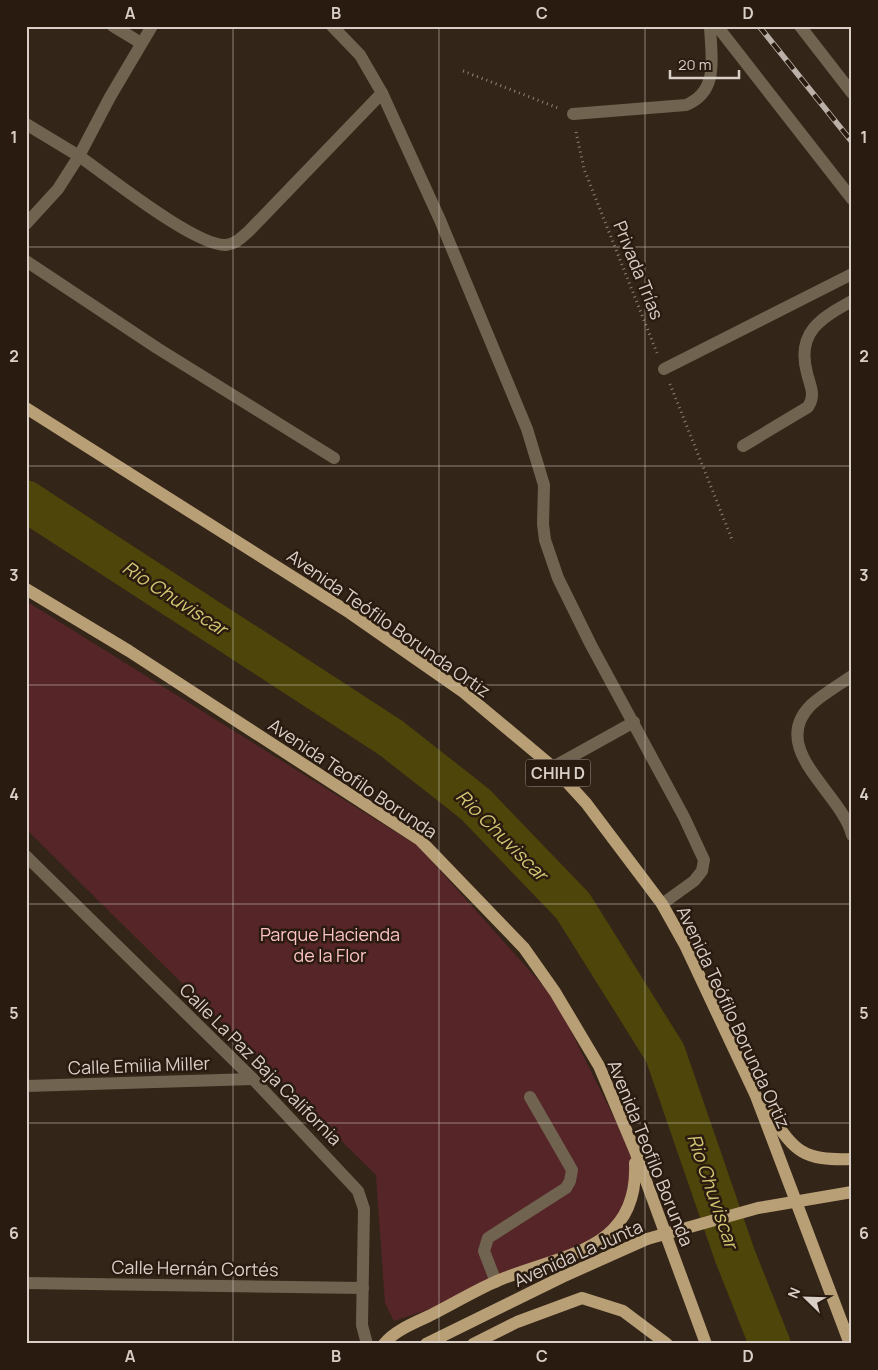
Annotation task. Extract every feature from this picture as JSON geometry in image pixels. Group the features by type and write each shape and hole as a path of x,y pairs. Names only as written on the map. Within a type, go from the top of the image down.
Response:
{"main road":[{"name":"Avenida Teófilo Borunda Ortiz","path":"26,408 350,613 462,690 553,767 586,803 662,904 684,945 756,1096 850,1344"},
{"name":"Avenida Teofilo Borunda","path":"26,589 128,651 420,840 524,948 555,992 599,1066 635,1151 706,1344"},
{"path":"756,1096 792,1143 804,1154 817,1159 852,1159"},
{"path":"384,1344 388,1339 409,1326 496,1282 585,1249 617,1227 626,1215 636,1190 635,1151"},
{"name":"Avenida La Junta","path":"426,1344 647,1239 758,1208 852,1192"},
{"path":"473,1344 517,1322 582,1298 623,1311 668,1344"},
{"path":"850,1344 852,1333"}],"street":[{"path":"113,26 141,43"},
{"path":"26,224 58,189 80,156 110,97 152,26"},
{"path":"332,26 360,55 382,93 444,229 527,429 544,485 542,524 545,540 558,578 704,860 702,871 694,881 662,904"},
{"path":"573,114 686,105 696,101 704,94 711,73 710,26"},
{"path":"716,26 852,200"},
{"path":"800,26 852,93"},
{"path":"26,124 80,156 176,223 202,238 218,244 229,245 238,241 249,231 382,93"},
{"path":"26,261 157,348 334,458"},
{"path":"664,369 852,274"},
{"path":"743,446 808,407 811,402 812,386 804,355 810,334 823,316 852,301"},
{"path":"852,676 811,706 803,718 797,742 802,758 844,816 852,835"},
{"path":"553,767 634,722"},
{"name":"Calle La Paz Baja California","path":"26,856 253,1079 358,1190 364,1209 362,1326 367,1344"},
{"name":"Calle Emilia Miller","path":"26,1086 253,1079"},
{"path":"496,1282 484,1251 488,1238 566,1188 572,1176 572,1170 530,1097"},
{"name":"Calle Hernán Cortés","path":"26,1283 363,1288"}],"path":[{"path":"463,71 573,114"},
{"name":"Privada Trías","path":"573,114 584,169 733,542"}],"green space":[{"name":"Parque Hacienda de la Flor","path":"26,601 418,846 555,999 632,1154 630,1199 615,1224 584,1246 451,1302 394,1321 385,1303 376,1175 26,829"}],"waterway":[{"name":"Rio Chuviscar","path":"26,501 391,738 475,804 573,906 665,1053 735,1256 770,1344"}],"railway":[{"path":"759,26 852,142"}]}
